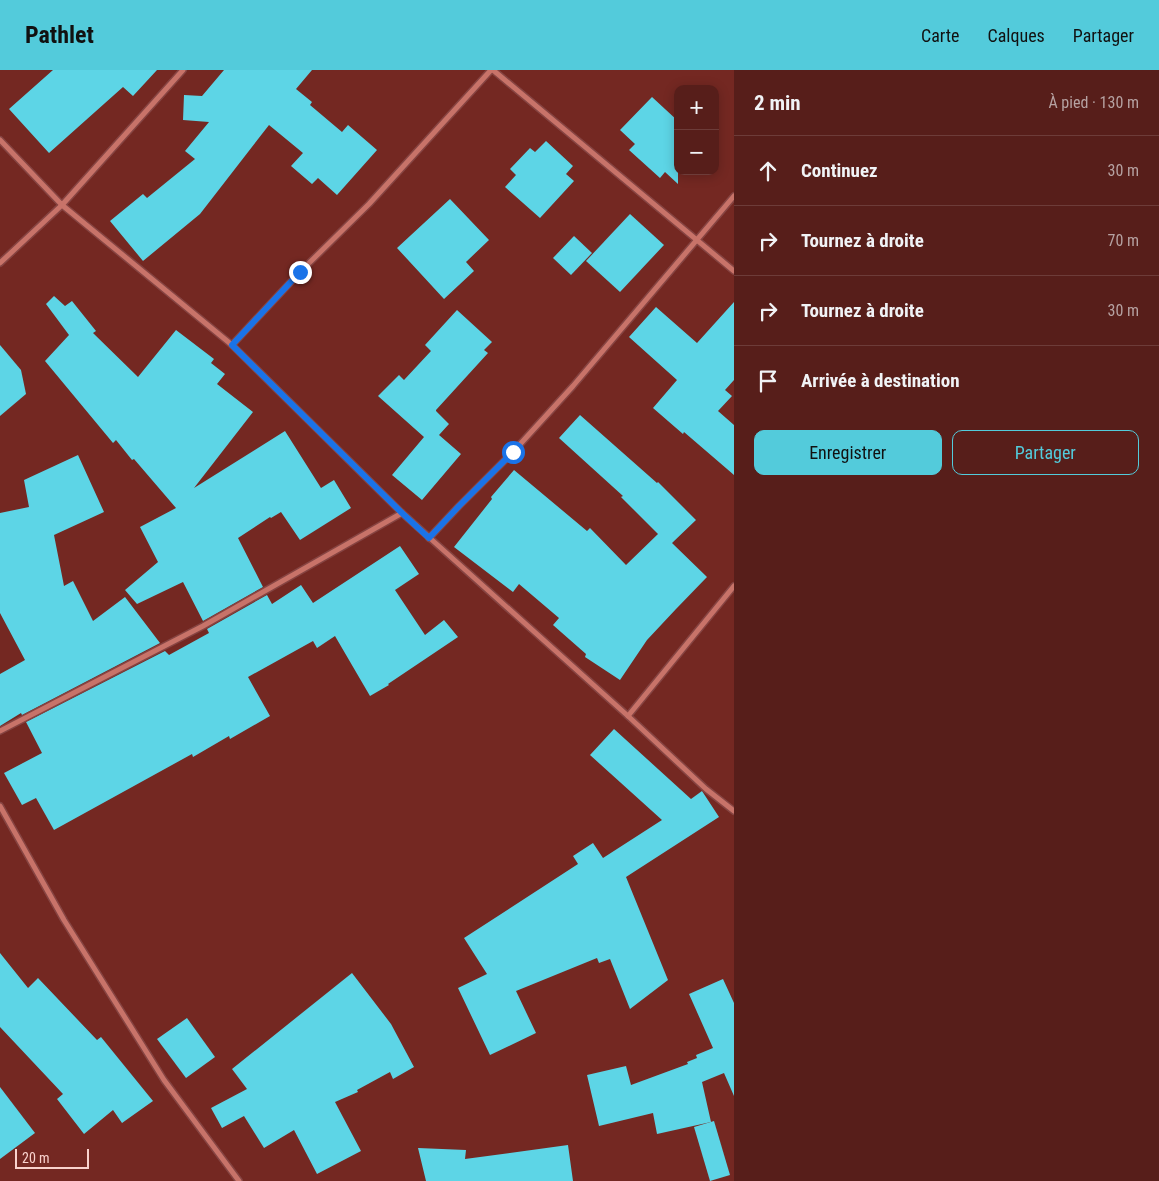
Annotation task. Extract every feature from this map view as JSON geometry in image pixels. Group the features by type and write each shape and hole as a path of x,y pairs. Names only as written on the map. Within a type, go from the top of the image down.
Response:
{"street":[{"path":"0,263 62,205 183,70"},
{"path":"232,345 300,272 369,204 492,70 734,270"},
{"path":"0,140 62,205 232,345 402,513 628,716 706,789 734,811"},
{"path":"429,538 567,394 734,196"},
{"path":"0,731 203,626 402,513"},
{"path":"628,716 734,586"},
{"path":"0,806 64,920 160,1072 239,1181"}],"building":[{"path":"53,70 157,70 133,96 123,87 49,153 9,109"},
{"path":"224,70 312,70 296,89 312,102 310,105 342,132 348,125 377,150 337,195 318,178 312,184 291,166 303,153 269,125 200,214 143,261 110,221 143,194 147,198 195,159 185,151 209,122 183,120 184,95 202,96"},
{"path":"652,97 674,117 674,175 678,175 678,184 665,172 660,178 629,150 635,144 620,130"},
{"path":"546,141 573,166 566,174 574,181 540,218 505,187 516,175 510,169 530,148 535,152"},
{"path":"450,199 489,240 466,262 474,271 444,299 397,248"},
{"path":"630,214 664,245 620,292 586,261"},
{"path":"574,236 592,253 571,275 553,258"},
{"path":"54,296 65,306 72,301 96,331 93,333 138,377 176,330 214,359 211,363 225,374 217,384 253,412 194,488 285,431 321,488 334,480 351,508 300,540 281,512 238,538 263,587 203,621 183,582 137,604 125,590 158,562 140,527 176,508 116,440 113,443 45,361 69,335 46,304"},
{"path":"734,302 734,380 725,390 732,396 718,411 734,425 734,475 653,408 677,380 629,337 656,307 697,343"},
{"path":"457,310 492,342 484,350 488,353 436,410 449,424 439,435 461,454 422,500 392,475 424,437 378,396 399,375 404,380 431,351 425,345"},
{"path":"0,345 21,370 26,394 0,416"},
{"path":"580,415 658,482 696,520 672,543 707,577 647,640 620,680 585,657 586,654 553,625 559,618 519,584 513,592 454,547 492,499 491,497 514,470 587,531 590,528 626,565 658,534 621,497 623,496 559,438"},
{"path":"78,455 104,512 54,535 64,586 73,581 93,621 125,597 160,643 22,715 21,713 0,726 0,674 25,660 0,613 0,513 29,507 24,480"},
{"path":"400,546 419,574 395,590 425,635 444,620 458,637 389,685 370,696 335,636 317,648 313,641 248,677 270,716 230,739 229,736 193,757 192,754 54,830 36,798 22,805 4,773 42,753 26,722 165,651 169,655 209,633 207,629 267,595 272,604 301,585 313,603"},
{"path":"614,729 691,799 702,791 719,817 626,877 668,980 630,1009 610,959 599,963 597,958 516,991 536,1033 490,1055 458,988 487,974 464,938 578,864 573,856 593,843 603,858 662,820 590,755"},
{"path":"0,953 28,988 38,978 97,1040 101,1037 153,1101 122,1123 113,1110 84,1134 57,1099 63,1094 0,1027"},
{"path":"352,973 391,1024 414,1067 393,1079 390,1072 357,1090 358,1092 335,1102 361,1151 317,1174 294,1130 264,1148 244,1116 222,1128 211,1108 247,1089 232,1069"},
{"path":"723,979 734,1003 734,1096 724,1073 702,1082 711,1122 657,1134 653,1113 599,1126 587,1075 626,1066 631,1085 688,1064 687,1062 697,1058 696,1055 713,1048 689,994"},
{"path":"187,1018 215,1057 186,1078 157,1039"},
{"path":"0,1087 35,1133 0,1159"},
{"path":"714,1121 730,1175 710,1181 694,1127"},
{"path":"568,1145 573,1181 426,1181 418,1148 466,1150 465,1159"}],"route":[{"path":"300,272 232,345 429,538 513,452"}]}
